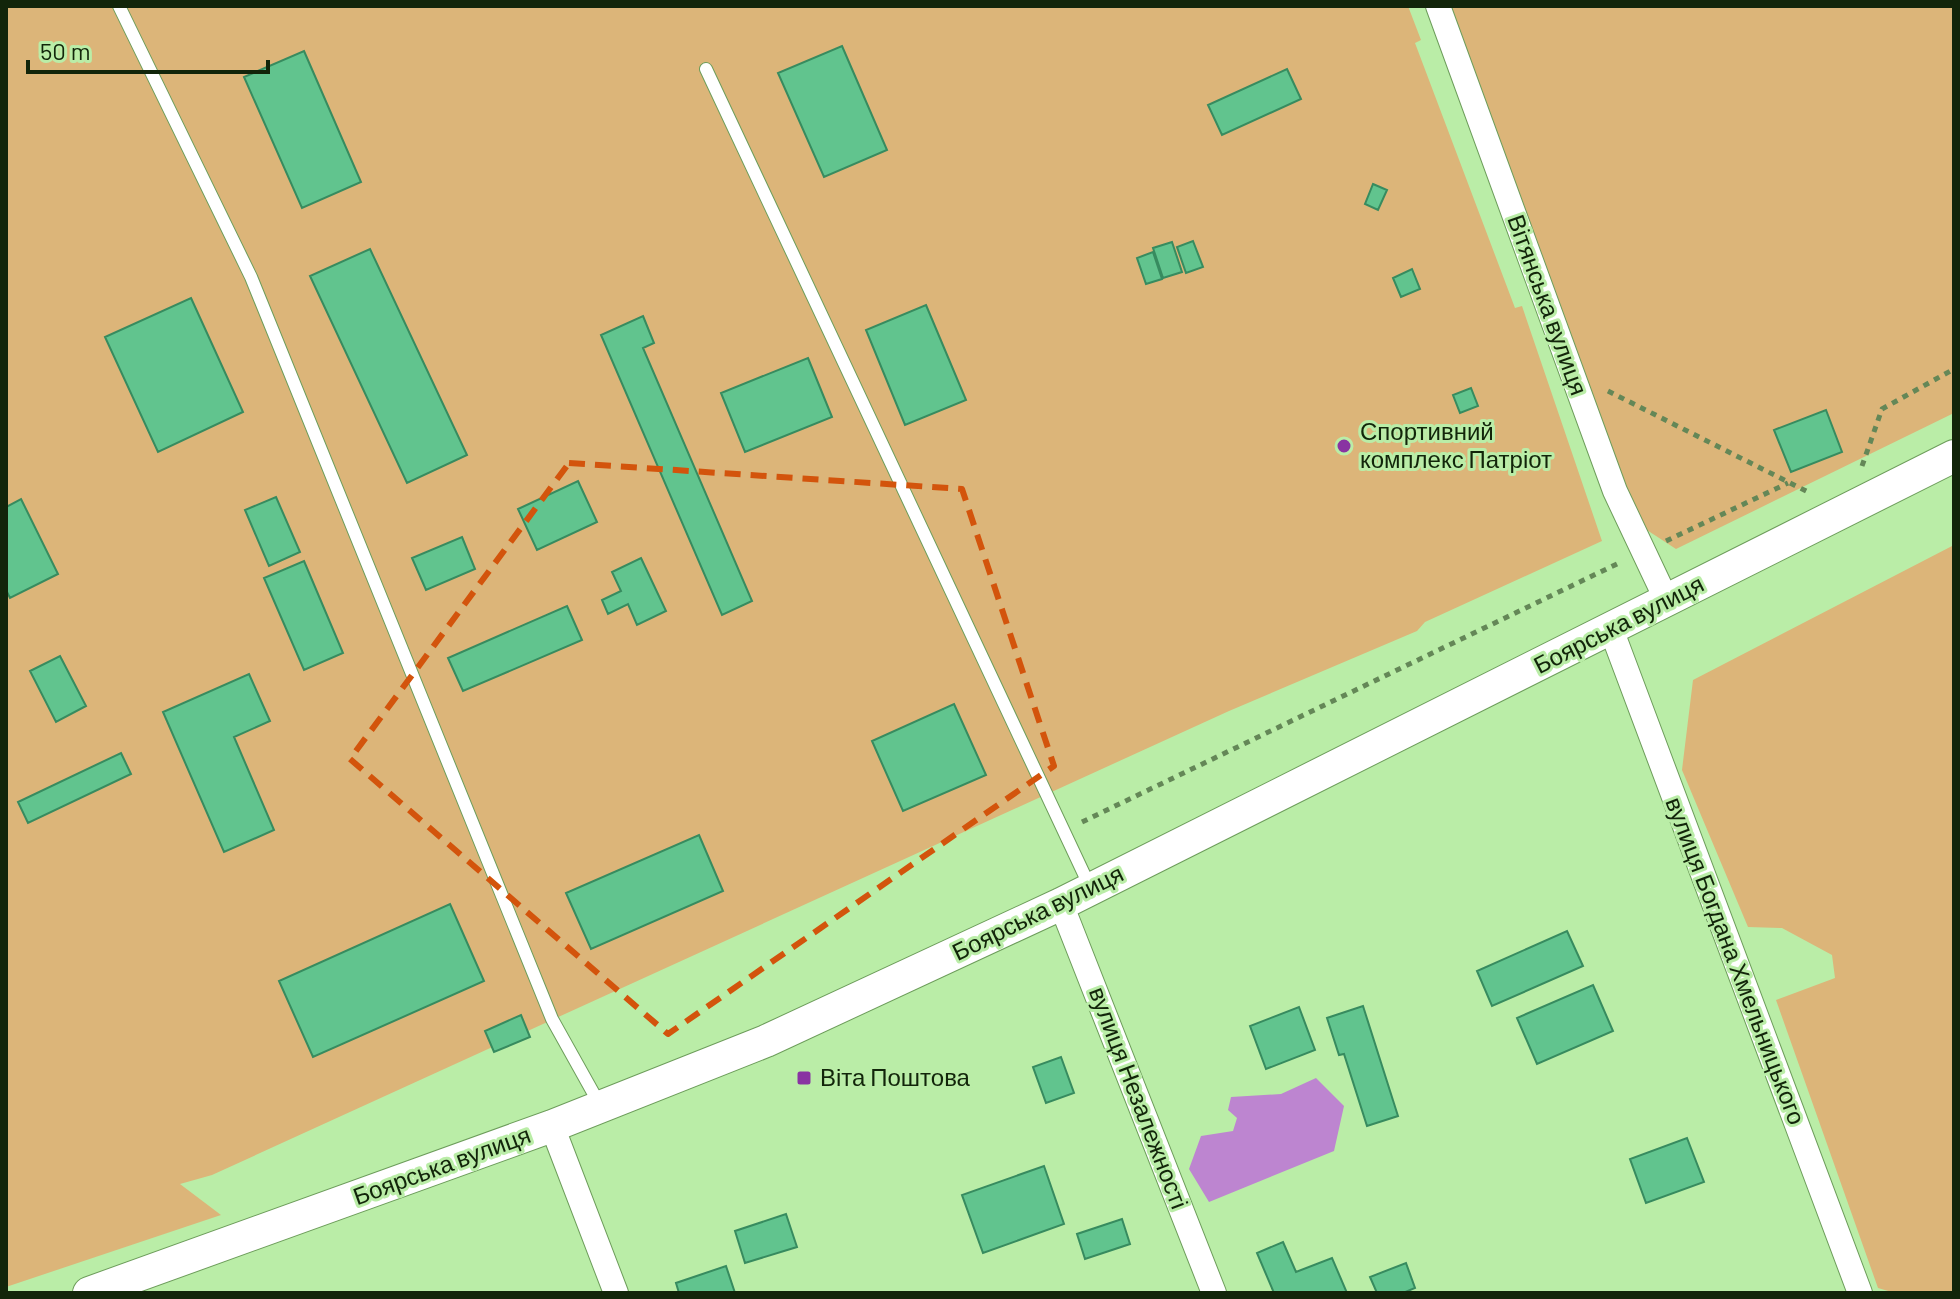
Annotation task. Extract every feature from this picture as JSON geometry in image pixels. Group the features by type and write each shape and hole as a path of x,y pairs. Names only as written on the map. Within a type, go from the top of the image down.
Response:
{"street":[{"name":"Вітянська вулиця","path":"1438,6 1615,491 1666,599"},
{"name":"Боярська вулиця","path":"89,1293 552,1126 766,1041 1061,904 1954,456"},
{"name":"вулиця Богдана Хмельницького","path":"1611,629 1860,1293"},
{"name":"вулиця Незалежності","path":"1061,904 1214,1293"},
{"path":"552,1126 616,1293"}],"lane":[{"path":"119,6 251,277 552,1019 600,1107"},
{"path":"706,69 1091,889"}],"path":[{"path":"1572,372 1788,483 1847,509 1882,409 1954,369"},
{"path":"1063,831 1788,483"}],"highlighted area":[{"path":"569,463 962,489 1054,766 668,1034 350,759"}],"shaded area":[{"path":"6,6 1408,6 1421,40 1415,43 1515,308 1522,306 1602,541 1425,622 1417,631 1229,711 212,1175 180,1184 221,1215 6,1287"},
{"path":"1429,6 1954,6 1954,413 1676,549 1610,506"},
{"path":"1954,545 1954,1293 1895,1293 1878,1288 1776,1000 1835,978 1832,955 1782,928 1748,927 1682,770 1693,680"},
{"path":"1316,1078 1344,1106 1334,1151 1209,1202 1189,1169 1201,1136 1233,1131 1237,1118 1228,1110 1231,1097 1281,1094"}],"building":[{"path":"842,46 887,150 824,177 778,73"},
{"path":"304,51 361,182 302,208 244,77"},
{"path":"1287,69 1301,99 1222,135 1208,105"},
{"path":"1373,184 1387,190 1378,210 1365,204"},
{"path":"1193,241 1203,267 1186,273 1177,247"},
{"path":"1172,242 1182,272 1163,278 1153,248"},
{"path":"370,249 467,455 407,483 310,276"},
{"path":"1153,252 1162,279 1146,284 1137,258"},
{"path":"1412,269 1420,289 1401,297 1393,278"},
{"path":"191,298 243,412 158,452 105,337"},
{"path":"926,305 966,400 905,425 866,330"},
{"path":"643,316 654,343 643,348 752,601 722,615 601,335"},
{"path":"808,358 832,417 745,452 721,393"},
{"path":"1471,388 1478,406 1460,413 1453,395"},
{"path":"1826,410 1842,452 1791,472 1774,430"},
{"path":"578,481 597,522 537,550 518,509"},
{"path":"276,497 300,552 269,566 245,510"},
{"path":"21,499 58,574 10,598 6,590 6,507"},
{"path":"462,537 475,569 426,590 412,558"},
{"path":"641,558 666,611 637,625 628,604 608,614 602,600 621,591 612,572"},
{"path":"304,561 343,653 304,670 264,578"},
{"path":"567,606 582,640 463,691 448,658"},
{"path":"60,656 86,706 56,722 30,671"},
{"path":"249,674 270,721 234,737 274,830 224,852 163,712"},
{"path":"954,704 986,775 903,811 872,741"},
{"path":"121,753 131,774 28,823 18,802"},
{"path":"699,835 723,891 591,949 566,893"},
{"path":"450,904 484,981 313,1057 279,981"},
{"path":"1567,931 1583,966 1492,1006 1477,971"},
{"path":"1593,985 1613,1031 1537,1064 1517,1018"},
{"path":"1363,1006 1398,1116 1367,1126 1344,1054 1339,1055 1327,1018"},
{"path":"1299,1007 1315,1050 1266,1069 1250,1026"},
{"path":"521,1015 530,1037 494,1052 485,1031"},
{"path":"1061,1057 1074,1093 1046,1103 1033,1067"},
{"path":"1687,1138 1704,1182 1646,1203 1630,1159"},
{"path":"1044,1166 1064,1224 983,1253 962,1195"},
{"path":"786,1214 797,1247 745,1263 735,1231"},
{"path":"1122,1219 1130,1244 1085,1259 1077,1234"},
{"path":"1283,1242 1296,1272 1332,1258 1347,1293 1274,1293 1257,1253"},
{"path":"1406,1263 1415,1288 1403,1293 1377,1293 1370,1277"},
{"path":"726,1266 735,1293 679,1293 676,1283"}],"place":[{"name":"Спортивний комплекс Патріот","path":"1344,446"},
{"name":"Віта Поштова","path":"804,1078"}]}
